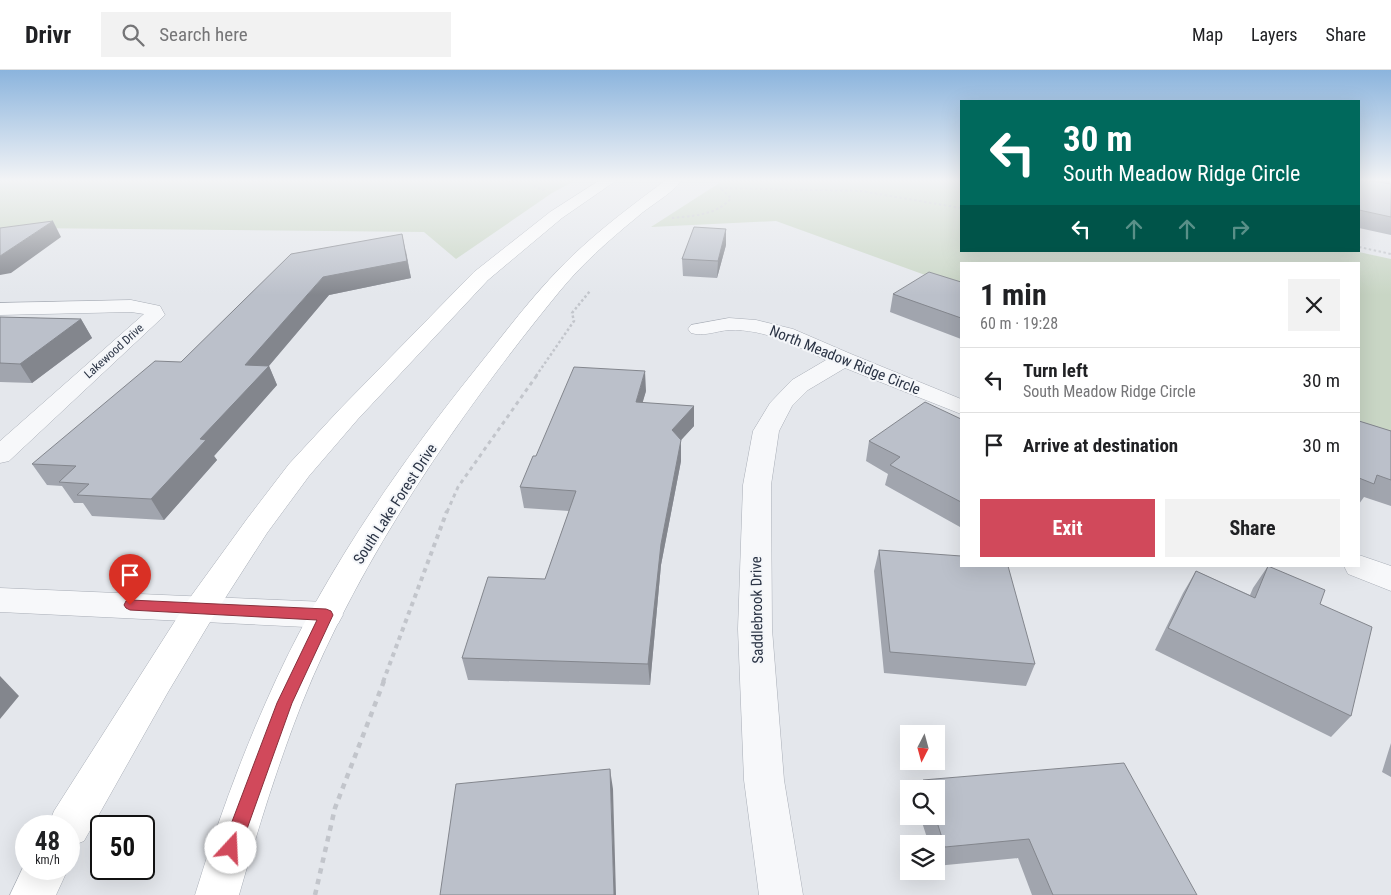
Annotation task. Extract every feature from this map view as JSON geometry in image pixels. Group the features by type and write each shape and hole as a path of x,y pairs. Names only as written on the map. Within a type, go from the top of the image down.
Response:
{"main road":[{"path":"75,815 155,680 201,608 257,526 299,470 348,414 447,309 508,253 552,218"},
{"name":"South Lake Forest Drive","path":"217,895 231,848 284,703 326,615 383,518 453,414 538,303 572,266 625,218"},
{"path":"32,895 40,880"}],"street":[{"name":"Lakewood Drive","path":"0,309 131,306 153,310 155,315 0,454"},
{"name":"North Meadow Ridge Circle","path":"698,328 728,324 756,326 786,333 843,359 960,407"},
{"name":"Saddlebrook Drive","path":"781,895 764,780 754,629 757,485 766,431 782,403 800,385 843,359"},
{"path":"1360,566 1391,579"},
{"path":"0,600 326,615"}],"path":[{"path":"1360,247 1391,254"},
{"path":"315,895 335,808 394,656 440,526 458,487 574,322 572,313 594,287"}],"green space":[{"path":"0,218 515,218 456,259 424,232 26,228 0,232"},
{"path":"664,218 960,218 960,252 1359,252 1391,259 1391,443 1360,431 1360,262 960,262 960,288 776,221 651,227"}],"building":[{"path":"53,221 0,256 0,228"},
{"path":"694,227 726,229 718,261 682,259"},
{"path":"402,234 407,261 323,277 245,365 269,366 200,439 206,440 151,499 77,495 89,484 59,482 76,466 32,464 155,361 181,362 291,254"},
{"path":"929,272 960,282 960,318 893,294"},
{"path":"0,317 81,319 20,364 0,363"},
{"path":"574,367 645,371 636,402 694,406 672,430 681,440 661,544 648,664 462,658 488,577 545,579 576,491 520,487 533,456 536,456"},
{"path":"925,402 960,419 960,501 890,465 900,457 869,441"},
{"path":"1360,421 1391,431 1391,480 1377,475 1374,484 1360,478"},
{"path":"879,550 960,556 960,567 1008,567 1035,664 890,652"},
{"path":"1268,567 1270,567 1325,590 1320,604 1372,627 1351,716 1168,628 1196,571 1255,598"},
{"path":"1124,763 1197,895 1053,895 1029,839 945,847 945,835 941,835 938,825 945,825 945,780 923,780"},
{"path":"610,769 614,895 440,895 456,784"}],"route":[{"path":"130,605 326,615 284,703 231,848"}]}
